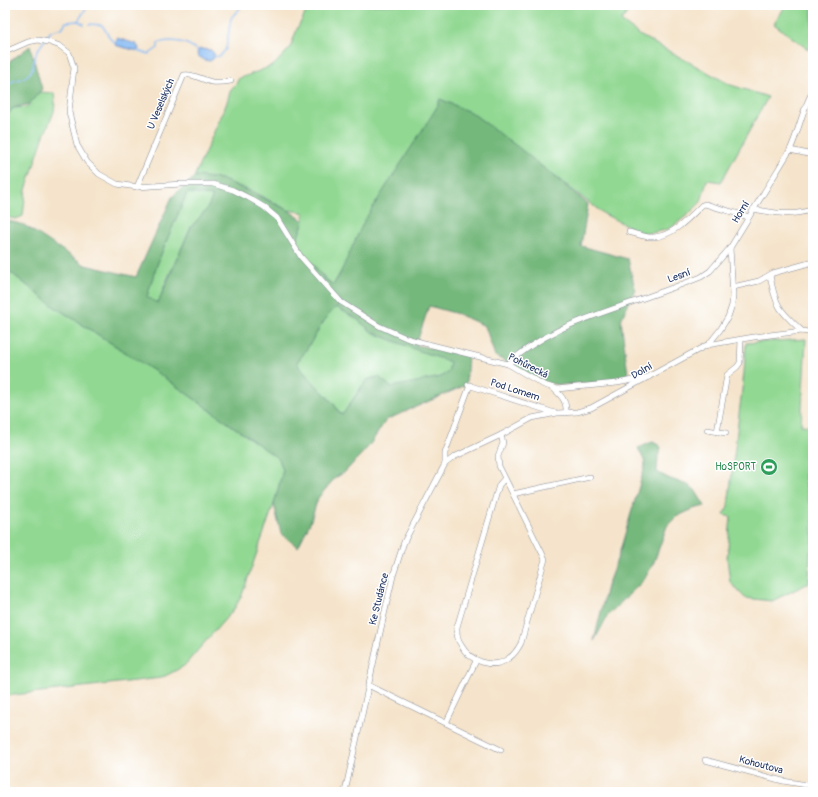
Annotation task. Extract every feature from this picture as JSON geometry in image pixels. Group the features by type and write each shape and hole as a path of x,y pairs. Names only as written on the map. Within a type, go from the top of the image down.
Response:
{"street":[{"name":"Pohůrecká","path":"5,52 28,42 38,40 60,46 69,53 74,68 69,112 77,145 87,162 99,174 117,184 137,187 182,184 213,184 233,190 249,198 264,207 277,218 301,257 341,302 379,326 406,338 508,364 544,385 554,388 568,389 590,387 649,377"},
{"name":"U Veselských","path":"137,187 184,75 189,74 218,83 232,81"},
{"name":"Horní","path":"730,248 790,150 808,100 813,91"},
{"path":"790,150 813,155"},
{"path":"629,232 652,238 665,235 682,224 702,205 705,204 749,216"},
{"path":"754,209 792,214 813,209"},
{"path":"707,346 728,317 732,305 733,287 730,248"},
{"name":"Lesní","path":"508,364 520,353 546,336 587,317 623,306 702,277 710,271 730,248"},
{"path":"733,287 759,281 779,271 813,262"},
{"path":"770,275 774,299 778,307 802,331"},
{"name":"Dolní","path":"445,464 454,457 501,436 532,418 557,413 577,412 591,408 707,346 754,337 802,331 813,332"},
{"path":"717,432 727,375 740,363 741,340"},
{"name":"Pod Lomem","path":"445,464 445,454 469,385 557,413"},
{"path":"554,388 565,401 566,413"},
{"path":"707,430 726,433"},
{"path":"501,436 503,443 498,456 498,462 545,559 521,643 516,652 508,659 499,663 488,664 476,661 468,655 461,646 457,637 457,627 499,486 505,478"},
{"name":"Ke Studánce","path":"345,792 393,576 404,542 445,464"},
{"path":"513,494 590,477"},
{"path":"446,723 476,661"},
{"path":"368,685 501,750"},
{"name":"Kohoutova","path":"705,760 783,781 813,786"}],"green space":[{"path":"328,5 633,5 621,21 641,36 731,85 768,97 721,182 707,180 701,202 690,213 666,230 650,233 642,233 604,214 472,113 440,99 437,107 333,285 298,247 297,243 304,213 288,210 253,192 221,179 194,177 226,105 231,89 239,78 274,65 290,48 297,29 306,12"},
{"path":"786,5 808,5 812,7 813,53 774,24"},
{"path":"30,46 42,89 29,104 13,108 5,119 5,65"},
{"path":"39,92 54,93 54,112 43,138 26,190 23,216 16,219 5,217 5,119 13,108 27,107"},
{"path":"440,99 472,113 518,147 588,204 581,246 628,259 635,289 621,320 628,374 610,381 561,385 547,383 495,356 485,326 458,314 429,306 416,345 468,356 466,385 386,420 369,446 345,472 335,478 318,498 310,523 298,547 281,534 274,504 283,470 279,459 162,376 52,305 5,268 5,220 24,225 85,265 136,277 172,197 196,176 221,179 288,210 304,221 296,242 298,247 325,279 333,285 339,276 364,221 437,107","holes":["187,193 213,196 207,209 191,227 158,303 147,297 160,257","336,307 357,319 372,332 450,362 448,372 441,377 391,387 379,377 369,379 366,381 343,414 340,414 334,404 299,367 297,362 325,320"]},
{"path":"187,193 213,196 207,209 191,227 158,303 147,297 160,257"},
{"path":"5,268 52,305 162,376 279,459 283,470 274,504 242,595 234,609 184,666 161,678 5,696"},
{"path":"336,307 357,319 372,332 451,362 448,372 441,377 391,388 379,377 369,379 362,386 343,414 340,414 334,404 299,367 297,362 325,320"},
{"name":"HoSPORT","path":"806,339 801,425 813,426 813,453 805,453 805,480 809,503 813,503 813,551 810,552 809,583 772,601 745,598 730,582 727,558 731,517 724,515 728,506 744,373 746,343"},
{"path":"653,442 661,448 658,456 657,472 668,478 688,485 695,490 705,506 693,509 676,517 667,526 654,562 644,580 608,615 594,641 607,586 619,554 645,466 644,460 638,448"}],"water":[{"path":"117,38 136,44 139,48 138,51 115,45"},
{"path":"198,50 211,50 214,53 214,58 210,61 204,60 197,55"}],"waterway":[{"path":"78,21 87,5"},
{"path":"212,57 220,56 226,49 231,18 243,5"},
{"path":"5,87 13,81 24,78 31,72 37,51 51,31 62,28 66,22 78,21 84,24"},
{"path":"89,24 102,25 112,41 117,42"},
{"path":"137,51 149,54 158,48 158,43 168,41 184,43 198,51"}],"place":[{"name":"HoSPORT","path":"769,467"}]}
